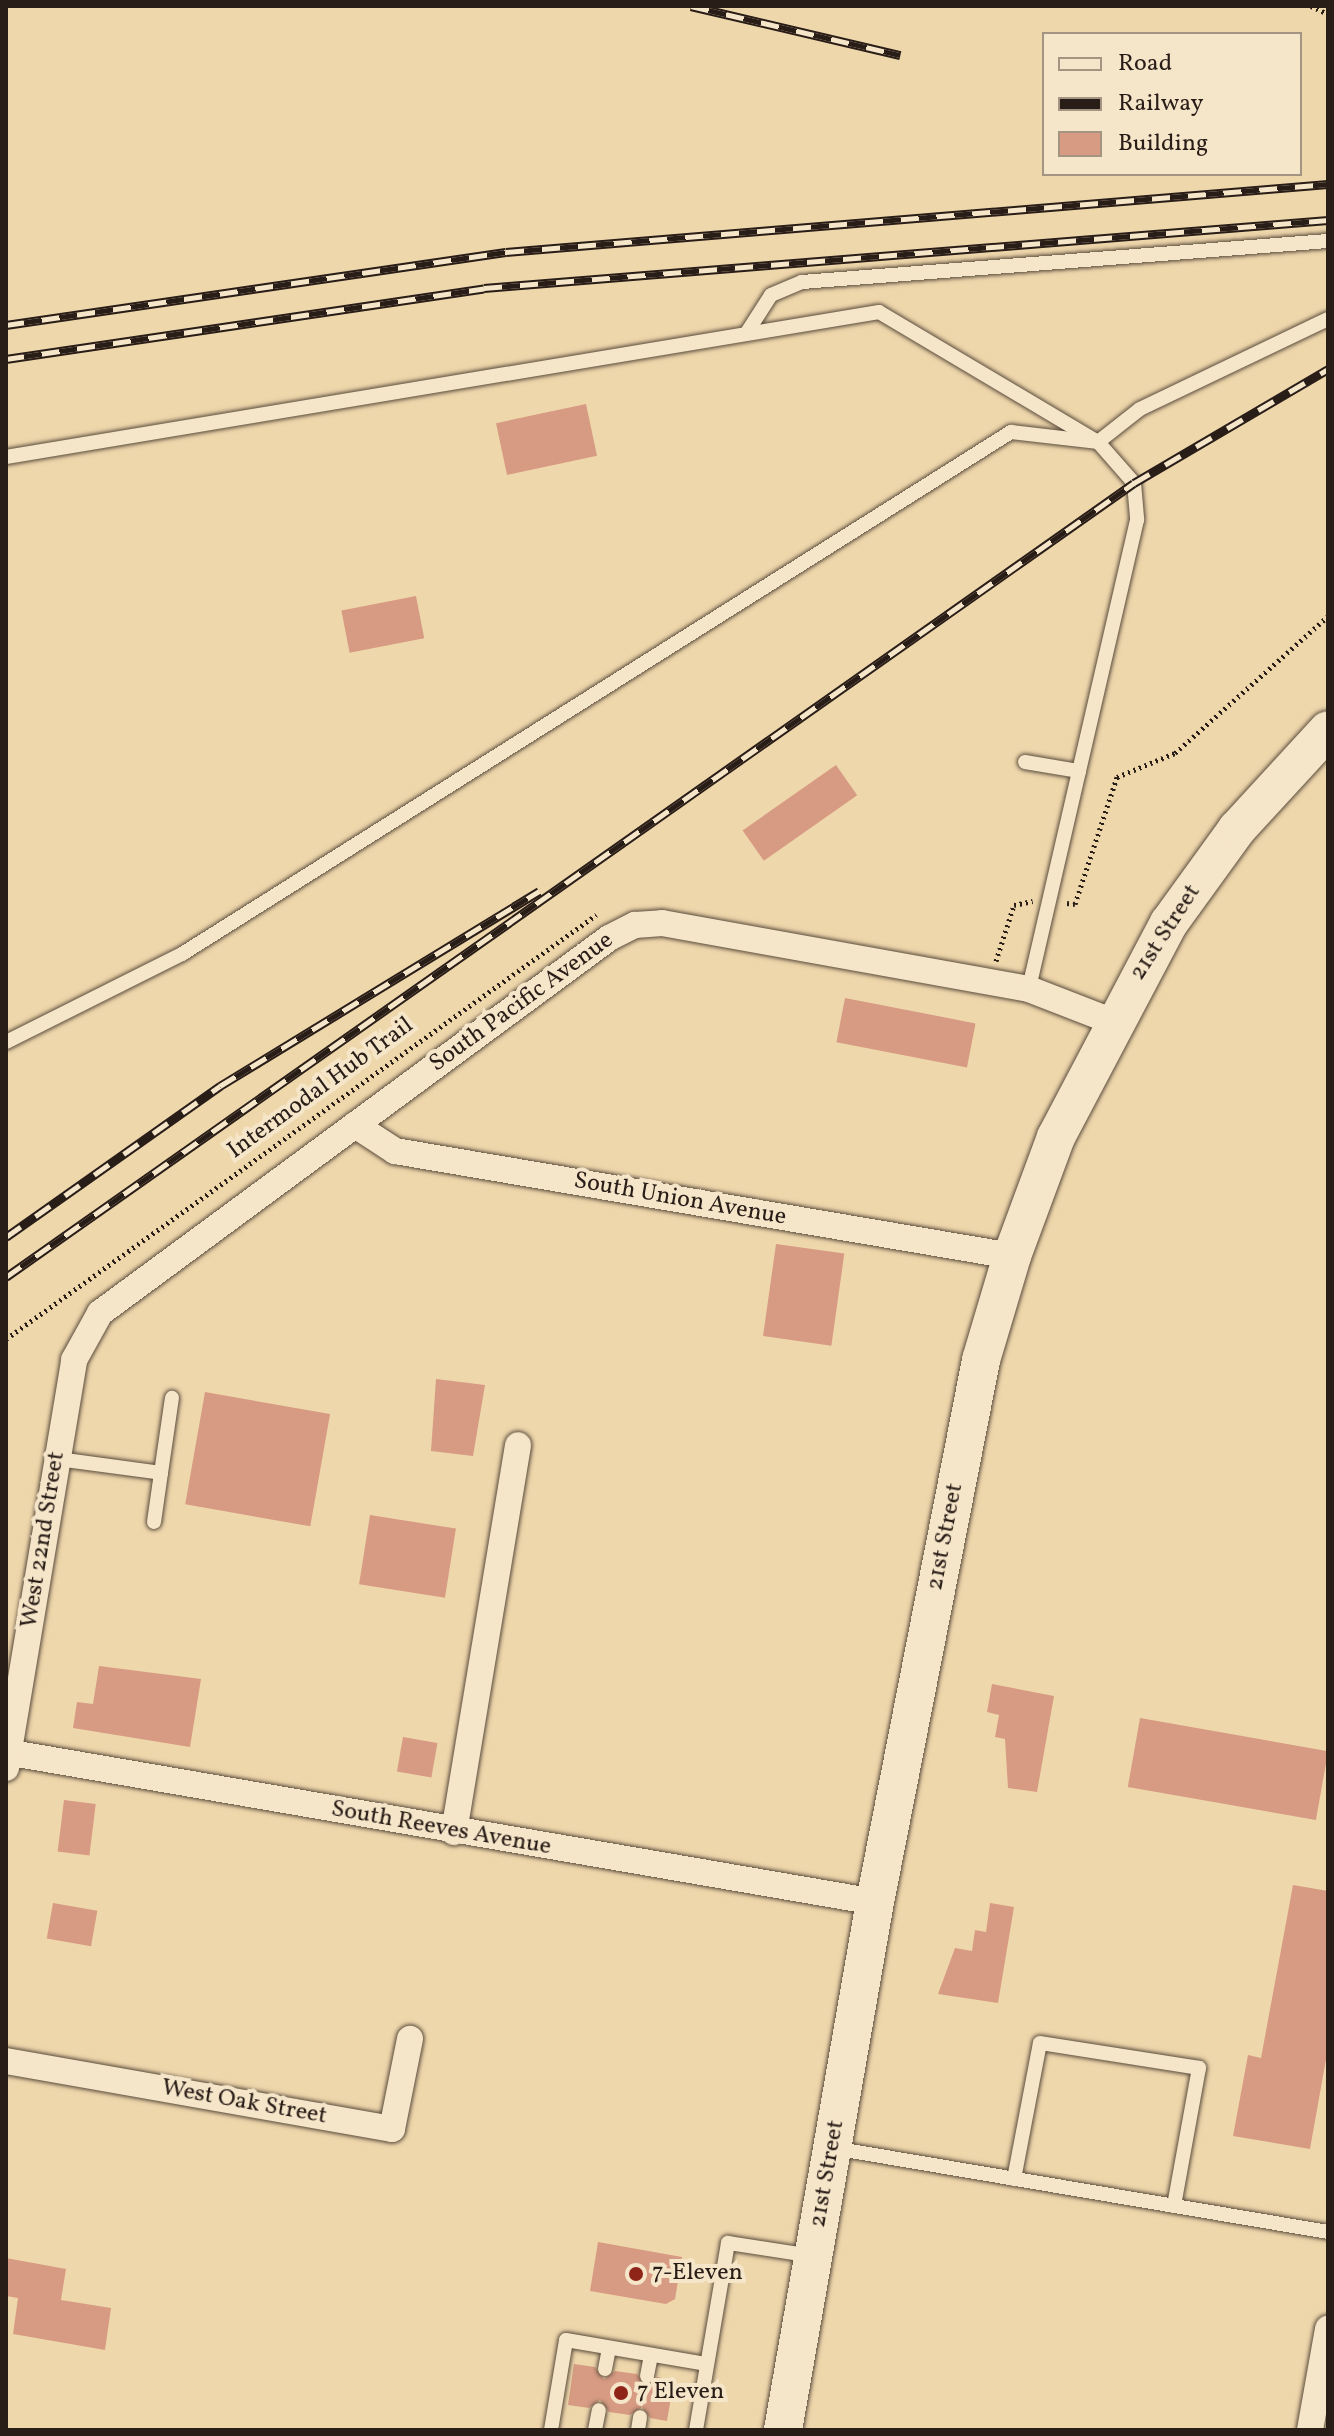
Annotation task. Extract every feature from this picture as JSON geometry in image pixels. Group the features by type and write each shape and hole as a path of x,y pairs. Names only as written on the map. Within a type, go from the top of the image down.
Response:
{"main road":[{"name":"21st Street","path":"783,2430 875,1902 981,1360 1012,1256 1056,1137 1111,1021 1169,923 1237,829 1328,730"}],"street":[{"name":"South Pacific Avenue","path":"74,1360 100,1313 355,1125 635,925 662,923 1029,989 1111,1021"},
{"name":"South Union Avenue","path":"355,1125 395,1151 1012,1256"},
{"name":"West 22nd Street","path":"7,1757 74,1360"},
{"path":"454,1832 518,1445"},
{"name":"South Reeves Avenue","path":"7,1757 875,1902"},
{"name":"West Oak Street","path":"6,2061 392,2129 410,2039"},
{"path":"1310,2430 1328,2329"}],"lane":[{"path":"746,334 771,295 802,282 1328,241"},
{"path":"6,457 879,312 1098,442 1134,483 1137,520 1029,989"},
{"path":"6,1042 182,954 1011,432 1098,442 1140,409 1328,319"},
{"path":"1025,762 1079,771"},
{"path":"154,1522 172,1398"},
{"path":"58,1459 161,1473"},
{"path":"1014,2179 1040,2043 1199,2068 1174,2206"},
{"path":"832,2148 1328,2232"},
{"path":"696,2430 728,2243 813,2257"},
{"path":"551,2430 566,2340 707,2364"},
{"path":"605,2369 609,2348"},
{"path":"647,2376 651,2355"},
{"path":"595,2430 599,2410"}],"path":[{"path":"1311,6 1328,14"},
{"path":"1075,904 1117,777 1175,753 1328,616"},
{"path":"986,981 1014,905 1037,901"},
{"name":"Intermodal Hub Trail","path":"6,1339 589,917 604,914"}],"building":[{"path":"586,404 597,456 507,475 496,423"},
{"path":"416,596 424,638 350,653 341,611"},
{"path":"836,765 857,795 764,861 743,830"},
{"path":"845,998 976,1023 967,1068 836,1042"},
{"path":"776,1244 844,1254 831,1346 763,1336"},
{"path":"436,1379 485,1385 473,1456 431,1451"},
{"path":"205,1392 330,1414 310,1526 185,1504"},
{"path":"370,1515 456,1529 445,1598 359,1584"},
{"path":"99,1666 201,1679 190,1747 73,1728 77,1702 93,1704"},
{"path":"992,1684 1054,1696 1037,1792 1008,1788 1005,1739 995,1737 999,1715 987,1712"},
{"path":"1140,1718 1328,1751 1316,1820 1128,1787"},
{"path":"403,1737 437,1743 431,1778 397,1771"},
{"path":"64,1800 96,1804 89,1856 58,1852"},
{"path":"1293,1885 1328,1891 1328,2048 1310,2149 1233,2136 1248,2055 1261,2058"},
{"path":"53,1903 97,1911 91,1946 47,1938"},
{"path":"990,1903 1014,1907 998,2003 938,1994 955,1948 972,1951 975,1930 986,1932"},
{"name":"7-Eleven","path":"598,2242 682,2257 675,2299 666,2304 590,2291"},
{"path":"6,2258 66,2269 61,2300 111,2308 105,2350 13,2334 18,2298 6,2296"},
{"name":"7 Eleven","path":"574,2364 595,2367 604,2379 615,2371 637,2374 646,2386 657,2377 674,2380 667,2421 650,2418 642,2407 630,2415 609,2412 600,2400 589,2408 568,2405"}],"railway":[{"path":"691,6 900,55"},
{"path":"6,325 506,252 1328,184"},
{"path":"6,359 484,288 1328,220"},
{"path":"6,1277 1134,483 1328,369"},
{"path":"6,1237 220,1086 539,891"}],"place":[{"name":"7-Eleven","path":"636,2274"},
{"name":"7 Eleven","path":"621,2393"}]}
